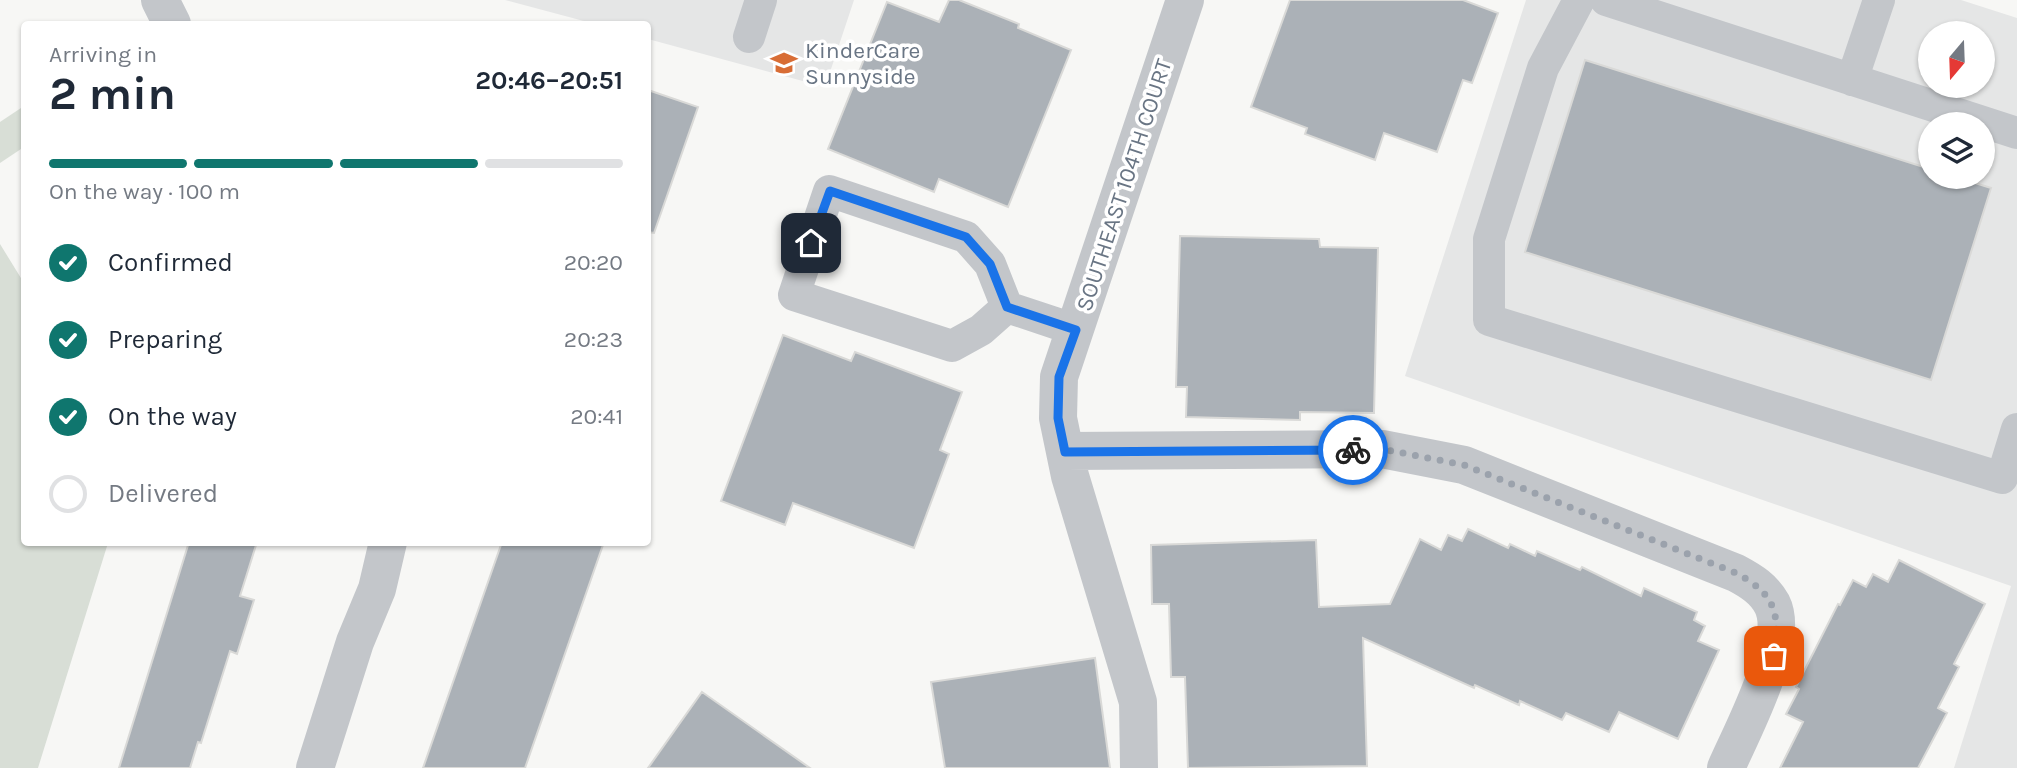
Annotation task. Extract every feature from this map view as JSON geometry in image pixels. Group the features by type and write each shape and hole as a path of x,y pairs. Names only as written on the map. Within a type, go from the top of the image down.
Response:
{"street":[{"path":"160,0 170,21"},
{"name":"SOUTHEAST 104TH COURT","path":"1139,768 1138,702 1065,452 1058,418 1059,377 1185,0"},
{"path":"1065,452 1382,449 1464,465 1736,573 1758,585 1773,606 1777,630 1774,656 1726,768"},
{"path":"315,768 355,642 377,589 386,546"}],"lane":[{"path":"749,37 761,0"},
{"path":"1579,0 1543,68 1489,239 1489,320 2002,478 2017,429"},
{"path":"1606,0 2017,133"},
{"path":"1852,80 1880,0"},
{"path":"1007,307 981,330 952,346 794,295 830,191 966,237 990,264 1007,307 1076,330"}],"shaded area":[{"name":"KinderCare Sunnyside","path":"505,0 854,0 825,87 651,40 651,21 584,21"},
{"path":"1526,0 1961,0 2017,18 2017,768 1954,768 2011,586 1405,376"},
{"path":"21,108 21,149 0,163 0,122"},
{"path":"0,244 21,278 21,546 107,546 38,768 0,768"}],"building":[{"path":"949,0 959,0 1019,24 1018,28 1071,50 1008,207 939,179 934,192 828,149 887,2 939,22"},
{"path":"1290,0 1463,0 1498,13 1472,83 1463,80 1437,152 1384,133 1375,160 1305,134 1307,128 1251,107"},
{"path":"1585,60 1918,165 1918,189 1991,189 1931,380 1525,252"},
{"path":"651,91 698,107 654,233 651,232"},
{"path":"1180,236 1319,239 1320,247 1378,248 1374,413 1300,412 1300,420 1186,417 1187,387 1176,387"},
{"path":"783,335 851,361 855,352 962,392 940,450 949,454 914,548 793,503 785,525 721,501"},
{"path":"1468,529 1508,548 1510,544 1535,556 1537,551 1580,570 1582,567 1641,596 1644,588 1697,612 1694,620 1705,626 1698,641 1719,650 1678,739 1619,712 1609,732 1566,713 1562,720 1520,701 1519,705 1475,685 1474,688 1363,638 1367,766 1188,768 1185,677 1171,677 1169,604 1152,604 1151,545 1316,540 1319,607 1390,604 1420,539 1441,550 1448,535 1462,541"},
{"path":"188,546 256,546 240,596 254,600 237,654 230,651 201,743 198,742 190,768 119,768"},
{"path":"501,546 603,546 525,768 423,768"},
{"path":"1899,560 1985,604 1954,664 1959,667 1938,708 1947,713 1918,768 1780,768 1803,722 1786,714 1799,689 1796,687 1838,604 1840,605 1853,580 1866,587 1873,574 1888,582"},
{"path":"1095,658 1110,768 945,768 931,682"},
{"path":"702,692 810,768 648,768"}],"way so far":[{"path":"1353,450 1382,449 1464,465 1736,573 1758,585 1773,606 1777,630 1774,656"}],"place":[{"name":"KinderCare Sunnyside","path":"784,63"}],"route":[{"path":"811,243 830,191 966,237 990,264 1007,307 1076,330 1059,377 1058,418 1065,452 1353,450"}]}
